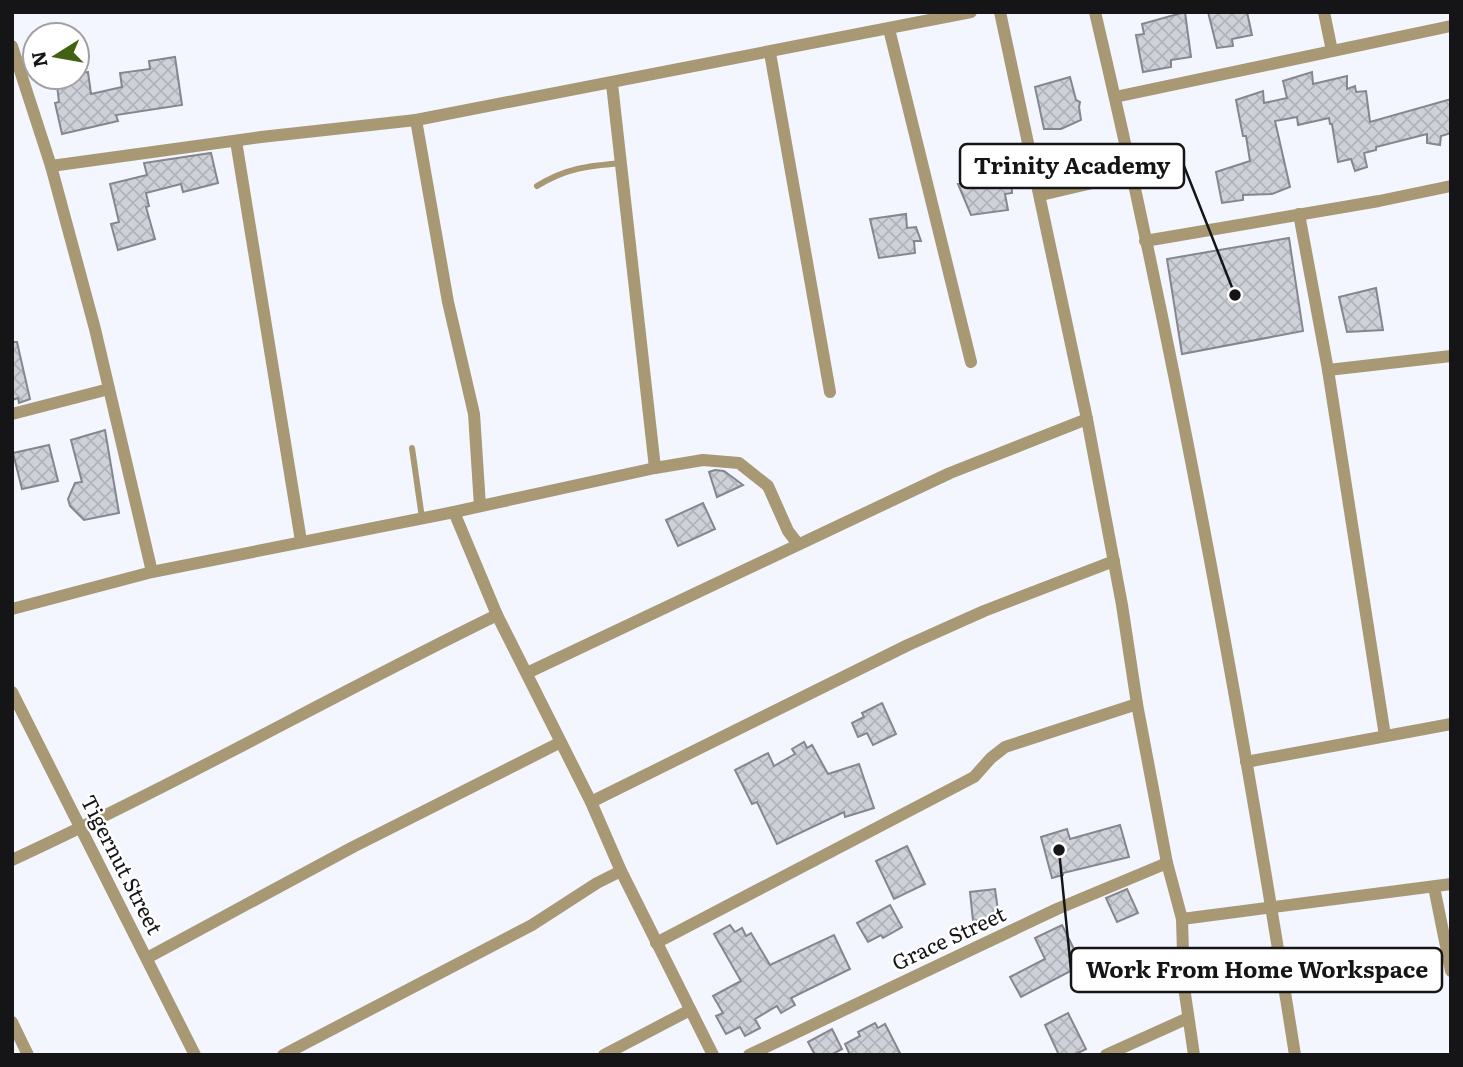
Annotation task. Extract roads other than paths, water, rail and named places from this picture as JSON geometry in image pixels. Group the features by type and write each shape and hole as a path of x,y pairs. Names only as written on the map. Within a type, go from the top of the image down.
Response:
{"street":[{"path":"51,166 416,120 971,12"},
{"path":"1000,12 1087,419 1167,863 1182,919 1184,987 1194,1055"},
{"path":"1095,12 1198,499 1272,908 1295,1055"},
{"path":"1324,12 1332,51"},
{"path":"1115,97 1451,26"},
{"path":"889,29 971,362"},
{"path":"12,46 51,166 109,389 152,572"},
{"path":"770,53 830,392"},
{"path":"612,83 655,468"},
{"path":"416,120 448,302 474,414 480,506"},
{"path":"236,141 301,541"},
{"path":"1041,195 1131,174"},
{"path":"1145,241 1451,186"},
{"path":"1299,214 1328,370 1385,736"},
{"path":"1328,370 1451,356"},
{"path":"12,414 109,389"},
{"path":"527,673 950,473 1087,419"},
{"path":"12,609 152,572 703,460 738,463 768,486 788,531 798,544"},
{"path":"454,512 497,615 713,1055"},
{"path":"591,802 908,645 984,611 1114,561"},
{"path":"12,860 161,788 370,677 497,615"},
{"name":"Tigernut Street","path":"12,692 195,1055"},
{"path":"656,943 974,777 1005,747 1137,704"},
{"path":"1246,762 1451,724"},
{"path":"147,957 353,847 559,743"},
{"name":"Grace Street","path":"749,1055 1057,909 1167,863"},
{"path":"282,1055 532,925 597,883 621,871"},
{"path":"1182,919 1451,884"},
{"path":"1434,887 1451,971"},
{"path":"604,1055 690,1010"},
{"path":"1106,1055 1188,1018"},
{"path":"12,1022 28,1055"}],"lane":[{"path":"537,186 556,174 589,166 621,163"},
{"path":"412,448 422,518"}],"place":[{"name":"Trinity Academy","path":"1235,295"},
{"name":"Work From Home Workspace","path":"1059,850"}]}
